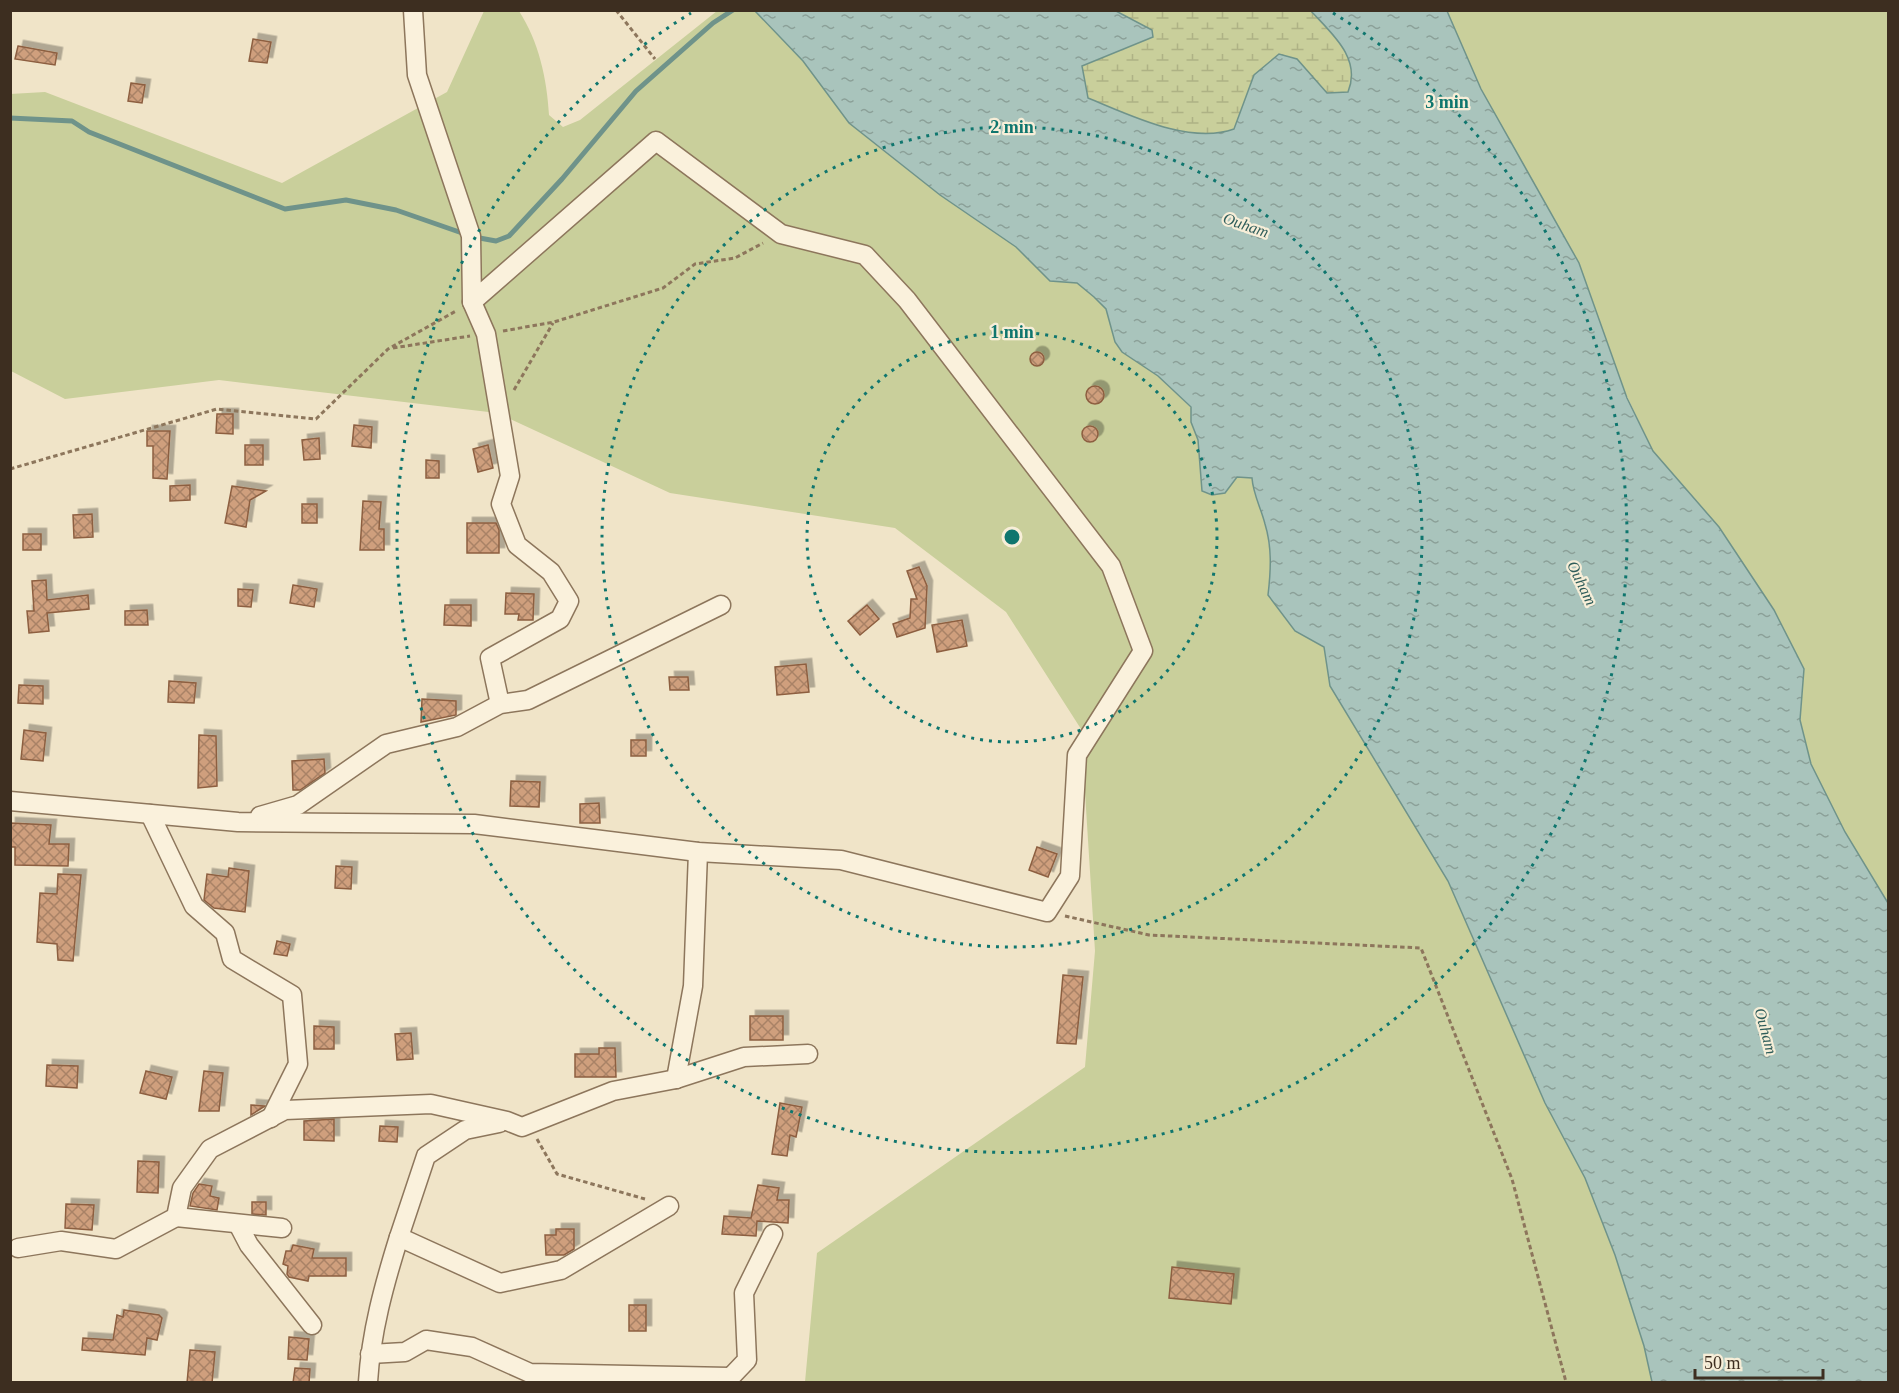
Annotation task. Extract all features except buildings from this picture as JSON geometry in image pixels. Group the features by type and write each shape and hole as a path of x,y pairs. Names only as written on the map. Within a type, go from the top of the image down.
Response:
{"street":[{"path":"413,10 417,75 471,236 472,302 486,334 510,476 501,504 517,545 551,572 569,601 560,619 490,658 500,704"},
{"path":"10,801 238,822 474,824 698,852 842,860 1047,912 1070,876 1077,755 1143,651 1111,566 907,300 865,255 781,234 656,141 472,302"},
{"path":"238,822 298,805 386,744 457,727 500,704 528,700 721,605"},
{"path":"150,814 195,906 225,933 232,959 292,995 298,1064 270,1120"},
{"path":"676,1079 693,986 698,852"},
{"path":"368,1383 370,1354 381,1294 426,1156 465,1130 514,1124 613,1091 676,1079 744,1057 808,1054"},
{"path":"176,1217 182,1188 210,1149 270,1120 285,1110 431,1104 514,1124"},
{"path":"399,1237 500,1283 561,1270 669,1206"},
{"path":"18,1248 61,1242 116,1250 176,1217 282,1228"},
{"path":"238,1224 249,1245 312,1324"},
{"path":"370,1354 405,1352 426,1340 472,1347 530,1373 728,1380 747,1360 744,1293 773,1234"}],"path":[{"path":"616,10 656,58"},
{"path":"388,349 554,322 663,288 695,264 735,258 781,234"},
{"path":"10,469 217,409 316,419 388,349 472,302"},
{"path":"498,406 514,390 554,322"},
{"path":"1047,912 1149,935 1421,948 1512,1179 1566,1383"},
{"path":"514,1124 540,1141 557,1174 669,1206"}],"green space":[{"path":"1311,10 1336,37 1348,57 1351,80 1348,92 1327,93 1297,59 1254,75 1234,129 1216,133 1178,131 1159,126 1088,98 1082,66 1153,37 1152,30 1116,11"},
{"path":"484,11 519,11 532,35 541,61 549,115 563,127 580,120 717,11 755,11 803,61 849,123 940,195 1016,247 1050,281 1077,283 1106,309 1115,342 1122,352 1158,376 1191,408 1191,422 1198,440 1202,491 1230,484 1237,477 1252,478 1268,537 1269,595 1295,631 1324,647 1330,686 1448,881 1545,1103 1585,1178 1615,1255 1644,1346 1652,1382 805,1382 817,1253 1085,1067 1095,951 1081,729 1006,612 895,528 670,493 497,413 219,380 65,399 11,371 10,94 45,92 282,183 447,92"},
{"path":"1447,11 1888,11 1888,903 1845,832 1811,764 1800,720 1804,669 1774,610 1719,527 1653,451 1481,89"}],"water":[{"name":"Ouham","path":"755,11 1116,11 1152,30 1153,37 1082,66 1088,98 1160,126 1179,131 1217,133 1234,129 1254,75 1279,54 1297,59 1327,93 1348,92 1351,68 1348,57 1335,37 1311,11 1447,11 1481,89 1579,263 1627,398 1653,451 1719,527 1774,610 1804,669 1800,720 1811,764 1845,832 1888,903 1888,1382 1652,1382 1644,1346 1615,1255 1585,1178 1545,1103 1448,881 1330,686 1324,647 1295,631 1268,595 1269,541 1252,478 1237,477 1225,493 1212,495 1202,491 1198,440 1191,422 1191,407 1158,376 1122,352 1115,342 1106,309 1077,283 1050,281 1016,247 940,195 849,123 803,61"}],"waterway":[{"path":"474,237 496,241 509,236 562,179 636,91 713,23 733,10"},
{"path":"10,118 72,121 89,132 285,209 346,200 396,210 465,234"}]}
